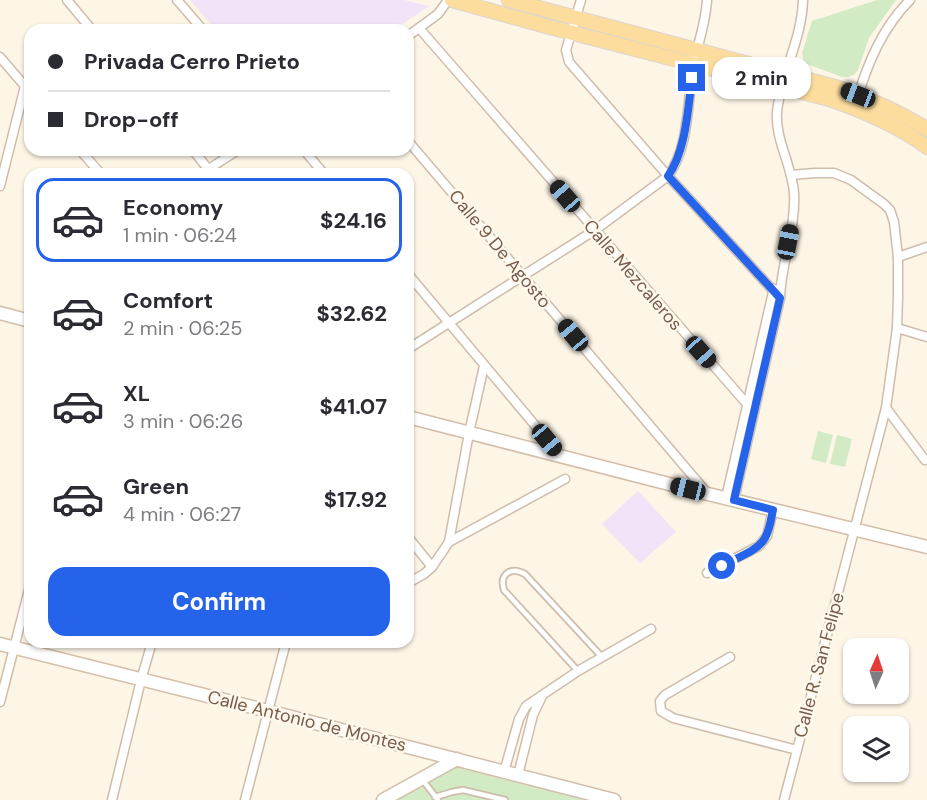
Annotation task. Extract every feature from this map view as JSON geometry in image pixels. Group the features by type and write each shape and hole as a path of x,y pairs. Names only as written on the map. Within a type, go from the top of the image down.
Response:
{"main road":[{"path":"450,0 572,33 696,57"},
{"path":"509,0 576,18 696,57 784,80 839,88 927,146"},
{"path":"856,101 895,111 927,129"},
{"path":"0,313 24,319"},
{"path":"414,418 562,458 927,547"},
{"name":"Calle Antonio de Montes","path":"0,644 614,800"},
{"path":"383,800 457,759"}],"street":[{"path":"67,0 87,24"},
{"path":"177,0 198,24"},
{"path":"414,32 438,14 450,0"},
{"path":"581,0 566,50 569,62 776,295"},
{"path":"414,345 594,230 668,176 674,166 687,120 707,0"},
{"path":"730,499 746,404 780,282 793,211 794,193 791,176 777,124 778,105 801,23 803,0"},
{"path":"856,101 873,53 881,38 895,16 910,0"},
{"name":"Calle Mezcaleros","path":"419,28 754,412"},
{"path":"0,57 24,84"},
{"path":"0,186 24,103"},
{"name":"Calle 9 De Agosto","path":"414,148 708,494"},
{"path":"85,156 96,168"},
{"path":"213,168 230,156"},
{"path":"309,156 319,168"},
{"name":"Calle R. San Felipe","path":"784,800 886,408 897,328 898,257 892,215 876,197 850,180 834,173 815,172 791,176"},
{"path":"898,257 927,247"},
{"path":"414,281 562,458"},
{"path":"730,499 754,412 776,295"},
{"path":"897,328 927,337"},
{"path":"449,542 484,366"},
{"path":"886,408 925,460"},
{"path":"414,580 432,567 449,542 565,479"},
{"path":"707,573 759,546 766,536 773,510"},
{"path":"414,544 432,567"},
{"path":"0,702 24,609"},
{"path":"504,772 519,719 526,706 578,671 651,629"},
{"path":"112,800 150,648"},
{"path":"245,800 284,648"},
{"path":"730,657 665,695 660,701 661,711 673,718 797,750"},
{"path":"518,775 532,715 543,693"}],"lane":[{"path":"578,671 504,590 502,582 510,571 518,570 525,574 602,657"},
{"path":"422,779 437,799 463,790 505,800"}],"shaded area":[{"path":"190,0 404,0 429,6 403,24 211,24"},
{"path":"638,491 676,532 640,563 602,524"}],"green space":[{"path":"877,0 896,0 869,38 858,70 854,75 842,77 804,63 802,53 812,21"},
{"path":"818,431 833,435 826,463 811,459"},
{"path":"837,435 852,439 845,467 830,464"},
{"path":"453,762 600,800 384,800"}],"route":[{"path":"692,78 687,120 681,145 668,176 780,298 734,500 773,510 769,529 759,546 722,566"}]}
